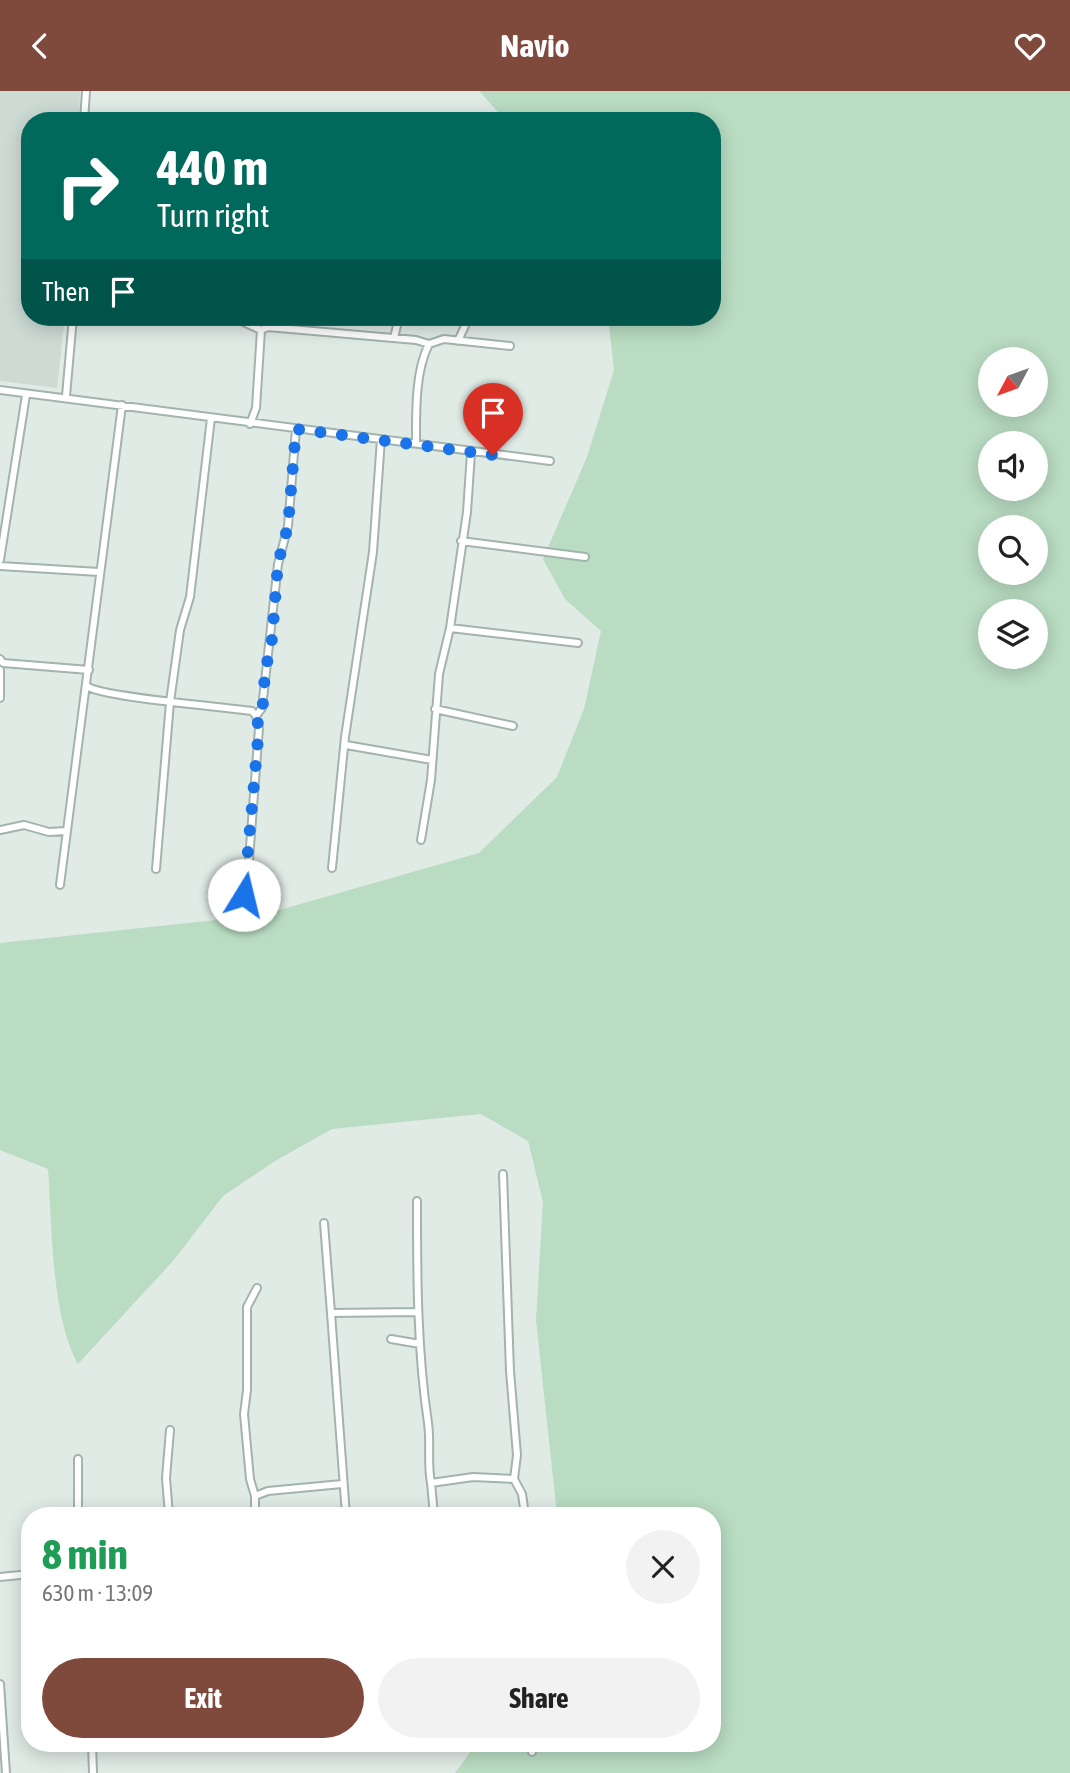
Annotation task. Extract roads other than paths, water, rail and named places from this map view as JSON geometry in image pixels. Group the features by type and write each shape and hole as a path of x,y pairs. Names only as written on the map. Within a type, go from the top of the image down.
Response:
{"street":[{"path":"85,112 86,91"},
{"path":"66,396 72,326"},
{"path":"253,326 261,330 268,327 394,338 429,344 444,339 510,346"},
{"path":"394,338 397,326"},
{"path":"458,341 465,326"},
{"path":"250,424 256,408 261,330"},
{"path":"416,443 418,398 429,344"},
{"path":"0,390 26,395 66,396 250,424 550,461"},
{"path":"0,560 26,395"},
{"path":"60,885 122,405"},
{"path":"156,869 170,702 180,630 190,597 211,418"},
{"path":"256,716 262,708 265,694 264,677 272,639 278,563 288,526 296,429"},
{"path":"332,868 373,552 381,439"},
{"path":"421,840 432,759 435,709 443,649 450,628 471,453"},
{"path":"461,541 585,557"},
{"path":"0,566 99,572"},
{"path":"450,628 578,643"},
{"path":"0,698 1,664 89,670"},
{"path":"87,686 99,692 252,711 256,716 259,728 251,836 240,917"},
{"path":"435,709 513,726"},
{"path":"346,745 432,759"},
{"path":"0,830 24,825 49,832 65,831"},
{"path":"503,1174 510,1371 517,1455 514,1479 522,1494 524,1507"},
{"path":"416,1201 416,1312 421,1326 420,1344 429,1431 427,1461 433,1507"},
{"path":"324,1223 345,1507"},
{"path":"255,1507 244,1414 247,1390 247,1307 257,1287"},
{"path":"331,1313 416,1312"},
{"path":"391,1339 420,1344"},
{"path":"168,1507 166,1478 170,1430"},
{"path":"78,1459 78,1507"},
{"path":"431,1483 473,1477 514,1479"},
{"path":"255,1496 268,1491 342,1484"},
{"path":"0,1577 21,1575"},
{"path":"0,1684 2,1746 6,1773"},
{"path":"92,1752 93,1773"}]}
